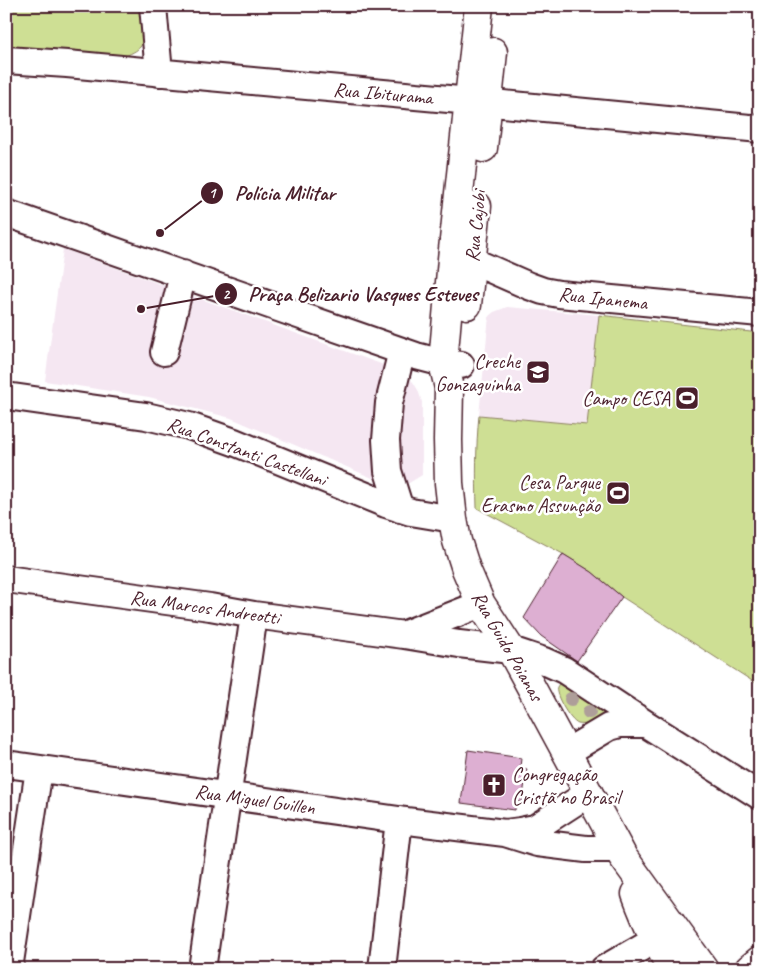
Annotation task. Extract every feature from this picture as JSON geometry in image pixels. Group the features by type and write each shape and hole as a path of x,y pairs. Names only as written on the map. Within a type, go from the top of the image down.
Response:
{"main road":[{"name":"Rua Cajobi","path":"451,372 478,102 479,6"},
{"name":"Rua Cajobi","path":"478,102 498,6"},
{"name":"Rua Guido Poianas","path":"451,372 448,474 453,519 466,569 481,604 512,650 621,853 638,899 664,934 704,969"},
{"name":"Rua Guido Poianas","path":"664,934 665,958 673,969"},
{"path":"749,969 760,960"}],"street":[{"path":"153,6 159,73"},
{"name":"Rua Ibiturama","path":"6,60 67,64 760,129"},
{"path":"6,213 427,359 451,372"},
{"name":"Rua Ipanema","path":"462,260 529,286 559,294 760,313"},
{"path":"164,352 183,274"},
{"path":"400,509 388,471 386,440 389,403 402,351"},
{"name":"Rua Constanti Castellani","path":"6,396 146,416 189,426 234,442 400,509 453,519"},
{"name":"Rua Marcos Andreotti","path":"6,579 512,650 564,670 760,796"},
{"name":"Rua Marcos Andreotti","path":"404,635 481,604"},
{"path":"202,969 254,615"},
{"path":"567,752 609,727 620,724 646,724"},
{"name":"Rua Miguel Guillen","path":"6,764 400,820 505,833"},
{"path":"10,969 39,768"},
{"path":"505,833 534,828 589,793"},
{"path":"382,969 400,820"},
{"path":"505,833 537,843 621,853"},
{"path":"604,969 664,934"}],"shaded area":[{"path":"63,249 405,374 418,390 422,402 422,475 409,483 399,485 382,482 231,418 149,397 45,381"},
{"name":"Creche Gonzaguinha","path":"507,307 599,315 587,425 479,415 489,316"}],"green space":[{"path":"6,6 140,6 143,18 143,42 139,48 125,56 6,46"},
{"name":"Cesa Parque Erasmo Assunçăo","path":"599,315 760,333 760,686 622,597 592,572 563,554 477,508 476,462 479,415 587,425"},
{"path":"563,681 606,711 604,714 588,724 578,724 575,722 567,713 558,695 557,687"}],"building":[{"path":"563,554 592,572 622,597 577,661 541,636 524,618"},
{"name":"Congregação Cristã no Brasil","path":"468,750 521,758 520,768 527,769 522,802 516,801 515,810 461,803"}],"place":[{"name":"Polícia Militar","path":"160,233"},
{"name":"Praça Belizario Vasques Esteves","path":"141,309"},
{"name":"Creche Gonzaguinha","path":"538,372"},
{"name":"Campo CESA","path":"687,398"},
{"name":"Cesa Parque Erasmo Assunçăo","path":"618,493"},
{"name":"Congregação Cristã no Brasil","path":"494,785"}]}
